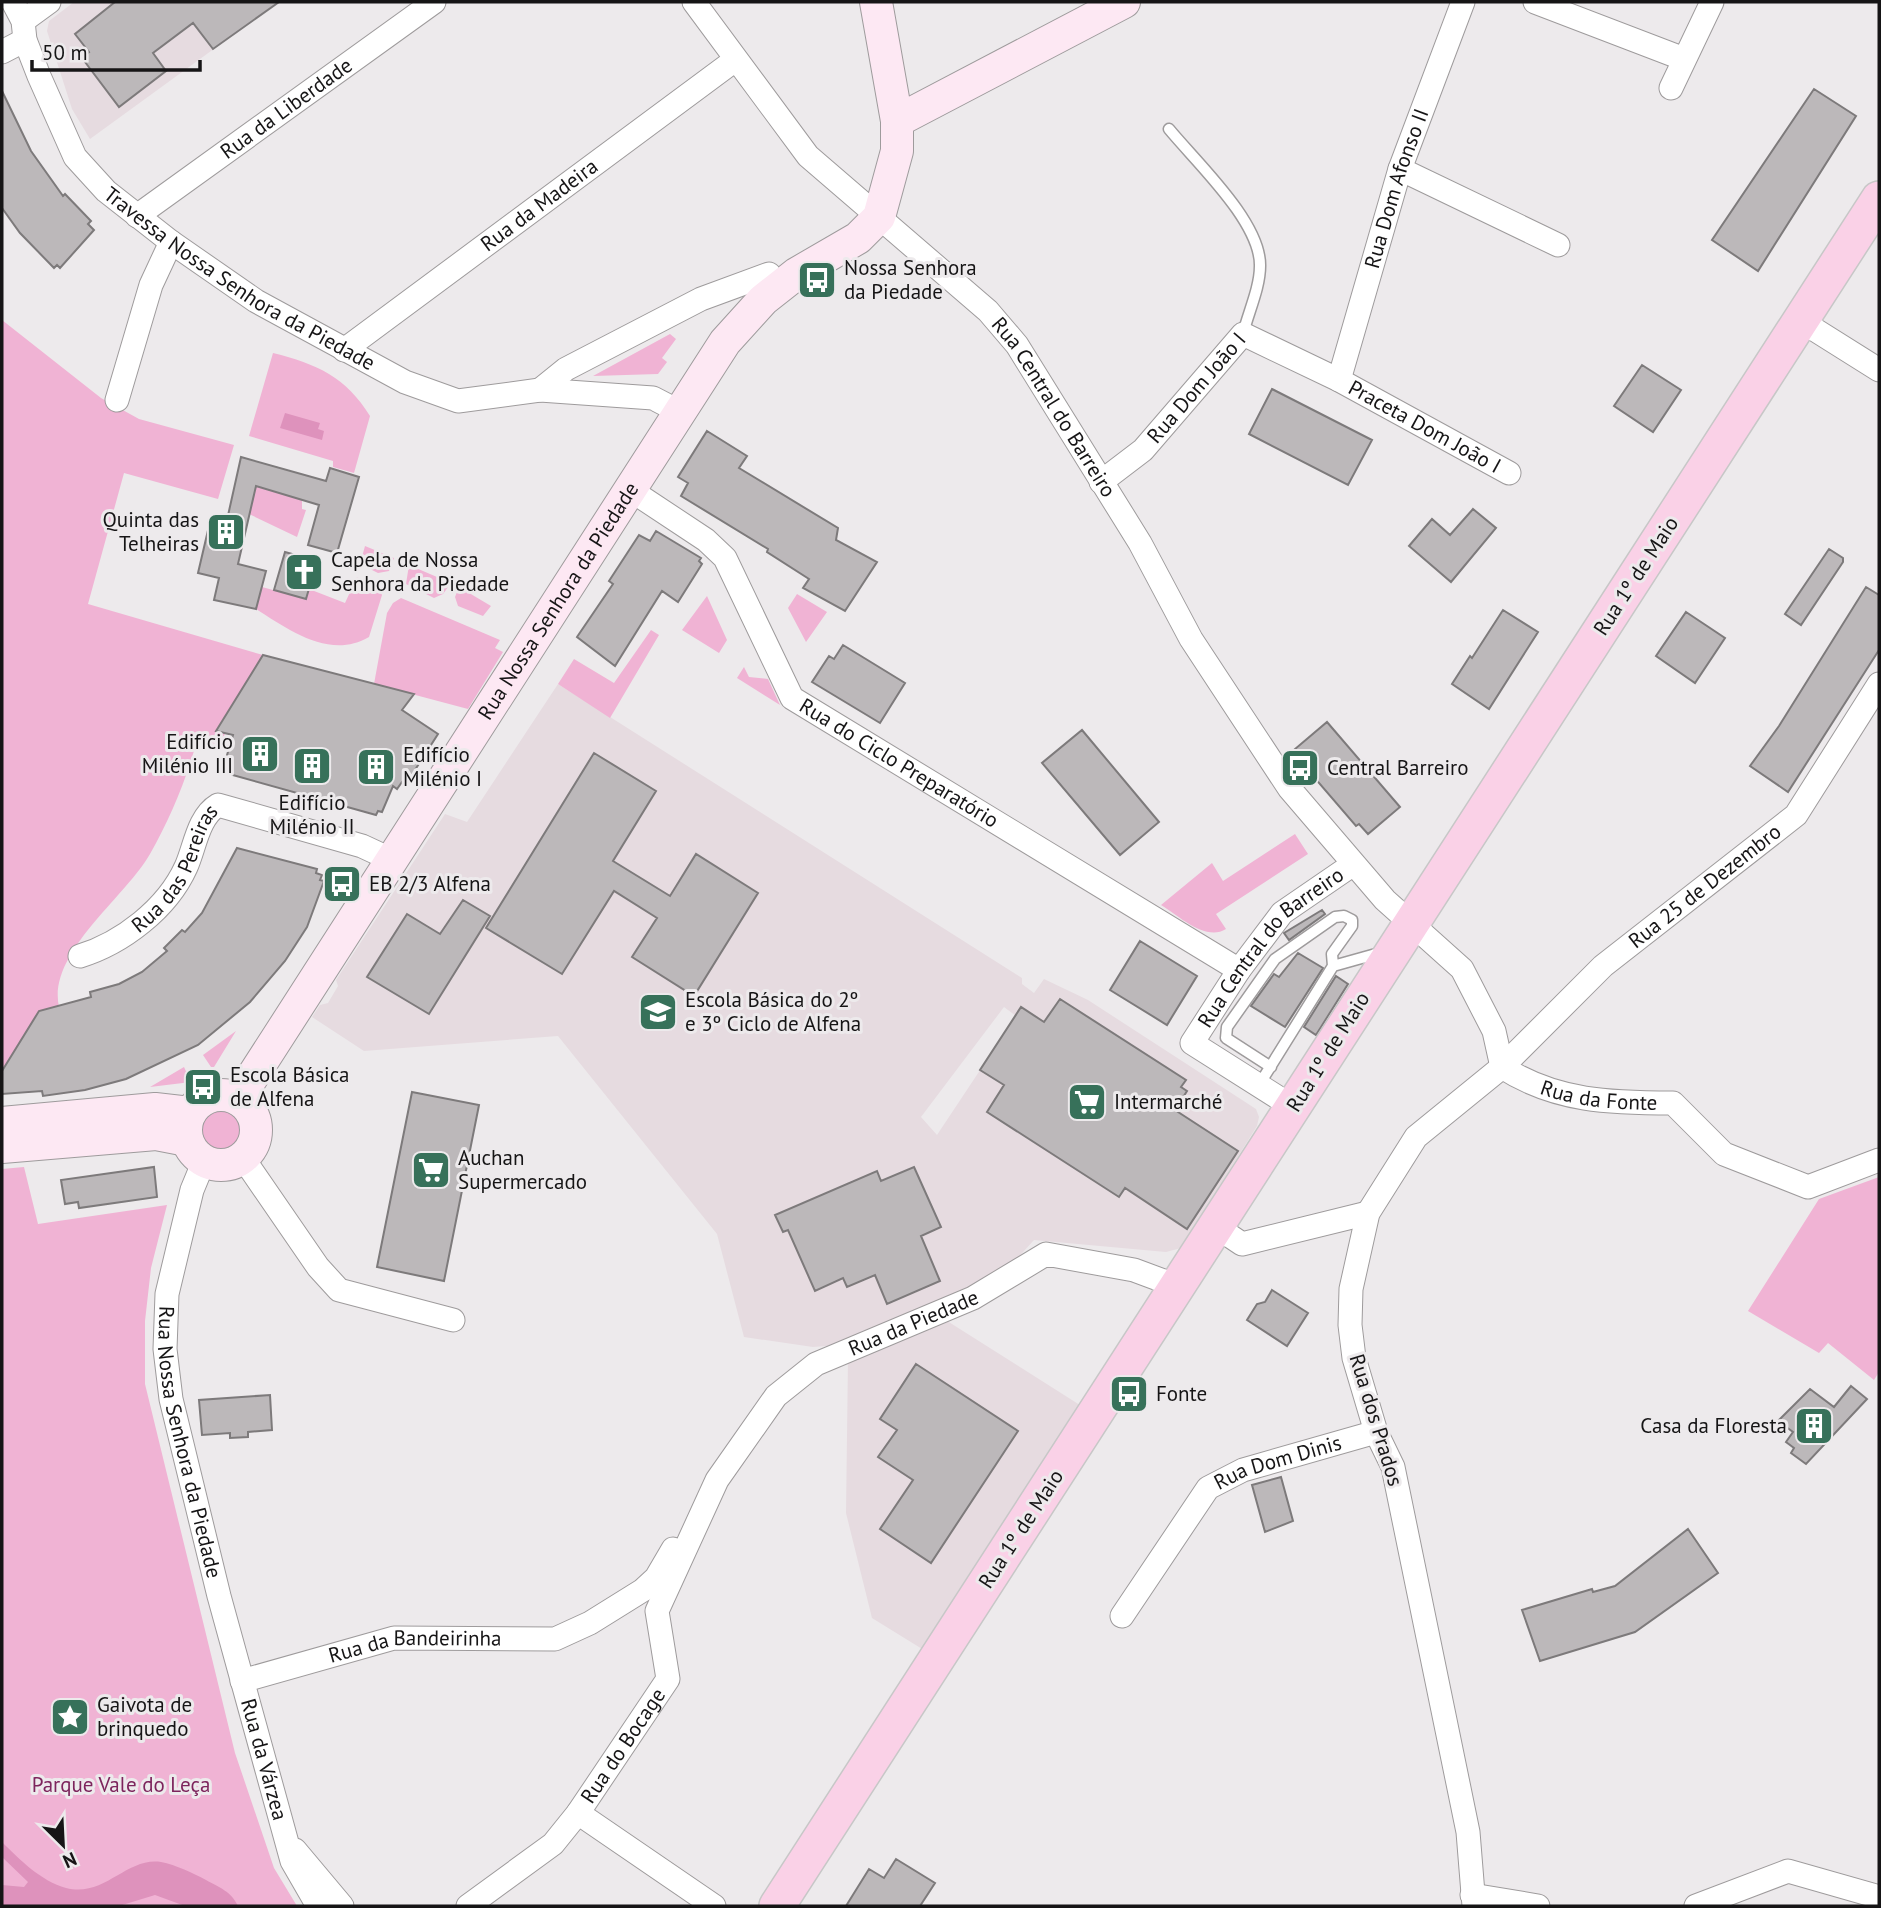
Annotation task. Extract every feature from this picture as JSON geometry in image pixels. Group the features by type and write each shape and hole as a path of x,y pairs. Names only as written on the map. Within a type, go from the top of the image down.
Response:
{"main road":[{"name":"Rua 1º de Maio","path":"777,1906 1879,199"}],"street":[{"path":"2,52 20,21 50,2"},
{"name":"Rua da Liberdade","path":"137,216 434,2"},
{"name":"Rua Central do Barreiro","path":"694,2 808,156 988,311 1017,345 1140,544 1191,639 1289,788 1352,865 1404,936 1462,969 1494,1031 1502,1067"},
{"path":"876,2 897,121 897,151 879,217"},
{"path":"897,121 1124,2"},
{"name":"Rua Dom Afonso II","path":"1339,380 1400,169 1463,2"},
{"path":"1535,2 1684,59"},
{"path":"1671,88 1712,2"},
{"name":"Travessa Nossa Senhora da Piedade","path":"20,21 53,113 75,157 106,191 137,216 256,300 405,382 458,401 540,390 653,398 678,411"},
{"name":"Rua da Madeira","path":"344,350 736,60"},
{"path":"1400,169 1558,245"},
{"name":"Rua Nossa Senhora da Piedade","path":"238,1099 678,411 725,342 763,300 796,274 858,239 879,217"},
{"path":"117,400 151,285 171,242"},
{"path":"540,390 566,369 701,299 769,274"},
{"path":"1801,321 1879,370"},
{"name":"Rua Dom João I","path":"1101,482 1143,450 1242,334 1339,380"},
{"name":"Praceta Dom João I","path":"1339,380 1509,473"},
{"name":"Rua do Ciclo Preparatório","path":"628,489 706,540 725,558 792,698 1239,970"},
{"name":"Rua 25 de Dezembro","path":"1502,1067 1603,966 1796,814 1879,684"},
{"name":"Rua das Pereiras","path":"80,956 117,941 150,914 185,870 204,818 218,805 362,846 390,859"},
{"name":"Rua Central do Barreiro","path":"1293,1107 1265,1076 1192,1043 1239,970 1282,913 1352,865"},
{"name":"Rua da Fonte","path":"1502,1067 1525,1082 1583,1100 1608,1104 1673,1103 1724,1154 1808,1187 1879,1160"},
{"name":"Rua dos Prados","path":"1473,1900 1468,1832 1393,1467 1376,1432 1354,1358 1350,1325 1351,1289 1368,1213 1416,1137 1502,1067"},
{"path":"2,1123 155,1109 194,1138 217,1165 231,1164 243,1158 253,1147 256,1127 249,1108 238,1099 225,1094 211,1096 199,1102 194,1138"},
{"path":"2,1147 156,1134 194,1138"},
{"name":"Rua Nossa Senhora da Piedade","path":"194,1138 192,1190 167,1294 165,1349 171,1399 242,1681"},
{"path":"243,1158 318,1267 339,1290 453,1320"},
{"path":"1215,1226 1242,1244 1368,1213"},
{"name":"Rua da Piedade","path":"704,1504 717,1480 776,1396 816,1364 973,1298 1046,1254 1134,1270 1177,1286"},
{"name":"Rua Dom Dinis","path":"1122,1616 1208,1488 1243,1470 1376,1432"},
{"path":"657,1611 704,1504"},
{"name":"Rua da Bandeirinha","path":"242,1681 394,1638 555,1639 590,1623 643,1590 656,1578 704,1504"},
{"name":"Rua da Bandeirinha","path":"590,1623 611,1619 648,1605 657,1611"},
{"name":"Rua do Bocage","path":"468,1906 553,1844 578,1813 668,1679 657,1611"},
{"name":"Rua da Várzea","path":"242,1681 286,1839 300,1880 318,1906"},
{"path":"578,1813 714,1906"},
{"name":"Rua da Várzea","path":"286,1839 342,1906"},
{"path":"1696,1906 1788,1871 1879,1898"},
{"path":"1473,1900 1538,1906"}],"lane":[{"path":"1169,130 1223,193 1258,246 1260,268 1242,334"},
{"path":"1333,966 1332,954 1352,926 1352,920 1344,916 1335,917 1275,959 1227,1027 1226,1038 1265,1076 1333,966 1404,936"}],"shaded area":[{"path":"74,2 265,2 270,8 90,139 72,109 47,31 49,21"},
{"path":"285,413 320,423 318,429 324,431 322,440 280,428"},
{"name":"Escola Básica do 2º e 3º Ciclo de Alfena","path":"558,684 1022,978 1022,984 1034,993 1044,979 1088,1000 1256,1109 1259,1117 1257,1126 1181,1248 1166,1252 1034,1240 1013,1263 961,1297 851,1344 813,1347 744,1337 717,1234 558,1036 364,1051 312,1017 320,1005 328,1003 338,986 336,980 445,814 467,822","holes":["1004,1007 1016,1016 937,1135 921,1117"]},
{"path":"944,1319 1083,1407 927,1652 872,1618 846,1513 848,1359"},
{"path":"2,1842 40,1875 66,1888 80,1890 92,1887 137,1865 161,1862 201,1877 228,1893 238,1906 185,1906 155,1895 119,1906 2,1906 2,1885 24,1887 28,1882 2,1857"}],"green space":[{"path":"2,320 101,398 139,419 234,445 218,499 124,473 88,604 263,655 216,730 225,733 222,745 197,740 177,798 150,854 76,946 58,987 59,1007 39,1011 2,1071"},
{"path":"670,334 676,339 662,358 667,362 658,374 593,376"},
{"path":"273,353 317,367 329,374 351,391 370,416 354,473 333,467 333,461 249,436"},
{"path":"256,486 302,500 302,509 306,510 297,537 249,514"},
{"path":"365,546 394,558 389,571 378,573 360,564"},
{"path":"409,565 451,583 443,594 434,598 406,584"},
{"path":"357,577 378,587 382,595 369,637 354,643 325,644 310,640 256,609 262,587 306,599 309,589 345,603"},
{"path":"459,587 491,606 483,616 458,606 455,597"},
{"path":"797,594 827,612 806,642 788,608"},
{"path":"707,596 727,640 719,653 682,630"},
{"path":"401,598 500,640 495,648 503,652 468,709 374,684 387,613 393,603"},
{"path":"651,630 659,635 610,718 558,684 574,659 614,683"},
{"path":"744,667 749,677 768,679 780,705 737,678"},
{"path":"1295,834 1308,854 1216,914 1226,929 1218,932 1201,930 1161,905 1212,863 1223,881"},
{"path":"236,1031 214,1067 211,1067 203,1055"},
{"path":"184,1067 191,1082 150,1087"},
{"path":"222,1110 237,1117 244,1132 237,1147 222,1154 207,1147 200,1132 207,1117"},
{"name":"Parque Vale do Leça","path":"24,1167 38,1224 167,1205 151,1268 145,1321 145,1384 235,1753 274,1868 297,1906 2,1906 2,1169"},
{"path":"1879,1177 1879,1372 1874,1380 1828,1343 1819,1353 1748,1311 1819,1199"}],"building":[{"path":"115,2 279,2 213,49 193,23 153,53 166,71 119,107 82,58 89,52 75,34"},
{"path":"1814,89 1856,116 1758,271 1712,240"},
{"path":"2,91 31,151 63,196 65,194 91,221 88,224 94,230 60,268 57,265 54,268 20,233 2,208"},
{"path":"1642,365 1681,390 1653,432 1614,406"},
{"path":"1272,389 1372,440 1348,485 1249,434"},
{"path":"707,431 747,456 739,468 838,528 836,540 877,562 845,611 803,588 809,579 767,552 768,549 681,496 688,483 678,477"},
{"name":"Quinta das Telheiras","path":"241,457 326,481 330,468 359,477 337,553 308,545 319,505 256,486 238,564 266,571 256,609 214,600 219,578 198,573 209,526 225,529"},
{"path":"1473,509 1496,528 1451,582 1409,546 1432,519 1450,535"},
{"path":"656,531 701,558 699,561 702,564 678,602 662,591 615,666 577,637 613,584 609,581 639,535 650,541"},
{"path":"1829,549 1843,558 1843,562 1801,625 1785,614"},
{"path":"285,552 317,561 306,599 274,590"},
{"path":"1866,587 1879,595 1879,650 1788,792 1750,766 1779,726"},
{"path":"1503,610 1538,632 1489,709 1452,684"},
{"path":"1686,612 1725,638 1695,683 1656,656"},
{"path":"843,645 905,683 880,723 812,682 829,656 834,659"},
{"path":"263,655 414,694 402,710 438,734 406,784 402,782 397,789 393,786 382,812 378,811 376,815 222,772 233,735 216,731"},
{"path":"1327,722 1400,807 1368,834 1359,824 1356,826 1301,762 1304,759 1295,749"},
{"path":"1082,730 1159,822 1120,855 1042,763"},
{"path":"594,753 656,791 613,861 670,896 696,854 758,893 694,996 632,957 657,918 614,891 562,974 486,928"},
{"path":"237,848 317,869 316,873 322,875 320,880 324,881 307,927 285,961 250,1002 198,1045 126,1079 85,1090 43,1096 42,1091 2,1094 2,1071 39,1011 91,997 90,992 119,984 142,972 167,951 164,948 182,930 185,932 202,913"},
{"path":"463,900 490,916 429,1014 367,977 407,914 440,934"},
{"path":"1322,910 1325,914 1289,940 1284,933"},
{"path":"1140,941 1197,976 1167,1025 1110,990"},
{"path":"1298,953 1323,968 1285,1027 1251,1006 1274,974 1279,977"},
{"path":"1336,976 1348,984 1316,1035 1304,1027"},
{"name":"Intermarché","path":"1060,999 1186,1080 1181,1087 1187,1091 1175,1110 1238,1151 1187,1229 1125,1188 1119,1197 987,1112 1004,1085 980,1070 1021,1007 1044,1022"},
{"name":"Auchan Supermercado","path":"412,1092 479,1105 444,1281 377,1267"},
{"path":"154,1167 157,1197 79,1208 78,1202 65,1204 61,1180"},
{"path":"914,1167 941,1227 921,1236 940,1281 887,1304 875,1275 847,1287 843,1278 815,1291 788,1230 783,1232 775,1215 877,1171 881,1181"},
{"path":"1272,1290 1308,1313 1287,1346 1247,1320 1257,1304 1265,1302"},
{"path":"916,1364 1018,1431 931,1563 880,1529 913,1480 878,1457 897,1430 880,1419"},
{"name":"Casa da Floresta","path":"1851,1386 1867,1399 1806,1464 1791,1453 1794,1448 1786,1442 1793,1432 1778,1421 1810,1389 1834,1407"},
{"path":"270,1395 272,1430 248,1432 248,1437 230,1438 230,1433 202,1435 199,1400"},
{"path":"1281,1477 1293,1521 1265,1532 1252,1485"},
{"path":"1688,1529 1718,1573 1635,1632 1540,1661 1522,1610 1592,1589 1593,1592 1615,1586"},
{"path":"896,1859 935,1883 920,1906 846,1906 869,1869 884,1878"}],"place":[{"name":"Nossa Senhora da Piedade","path":"817,280"},
{"name":"Quinta das Telheiras","path":"226,532"},
{"name":"Capela de Nossa Senhora da Piedade","path":"304,572"},
{"name":"Edifício Milénio III","path":"260,754"},
{"name":"Edifício Milénio II","path":"312,766"},
{"name":"Edifício Milénio I","path":"376,767"},
{"name":"Central Barreiro","path":"1300,768"},
{"name":"EB 2/3 Alfena","path":"342,884"},
{"name":"Escola Básica do 2º e 3º Ciclo de Alfena","path":"658,1012"},
{"name":"Escola Básica de Alfena","path":"203,1087"},
{"name":"Intermarché","path":"1087,1102"},
{"name":"Auchan Supermercado","path":"431,1170"},
{"name":"Fonte","path":"1129,1394"},
{"name":"Casa da Floresta","path":"1814,1426"},
{"name":"Gaivota de brinquedo","path":"70,1717"}]}
